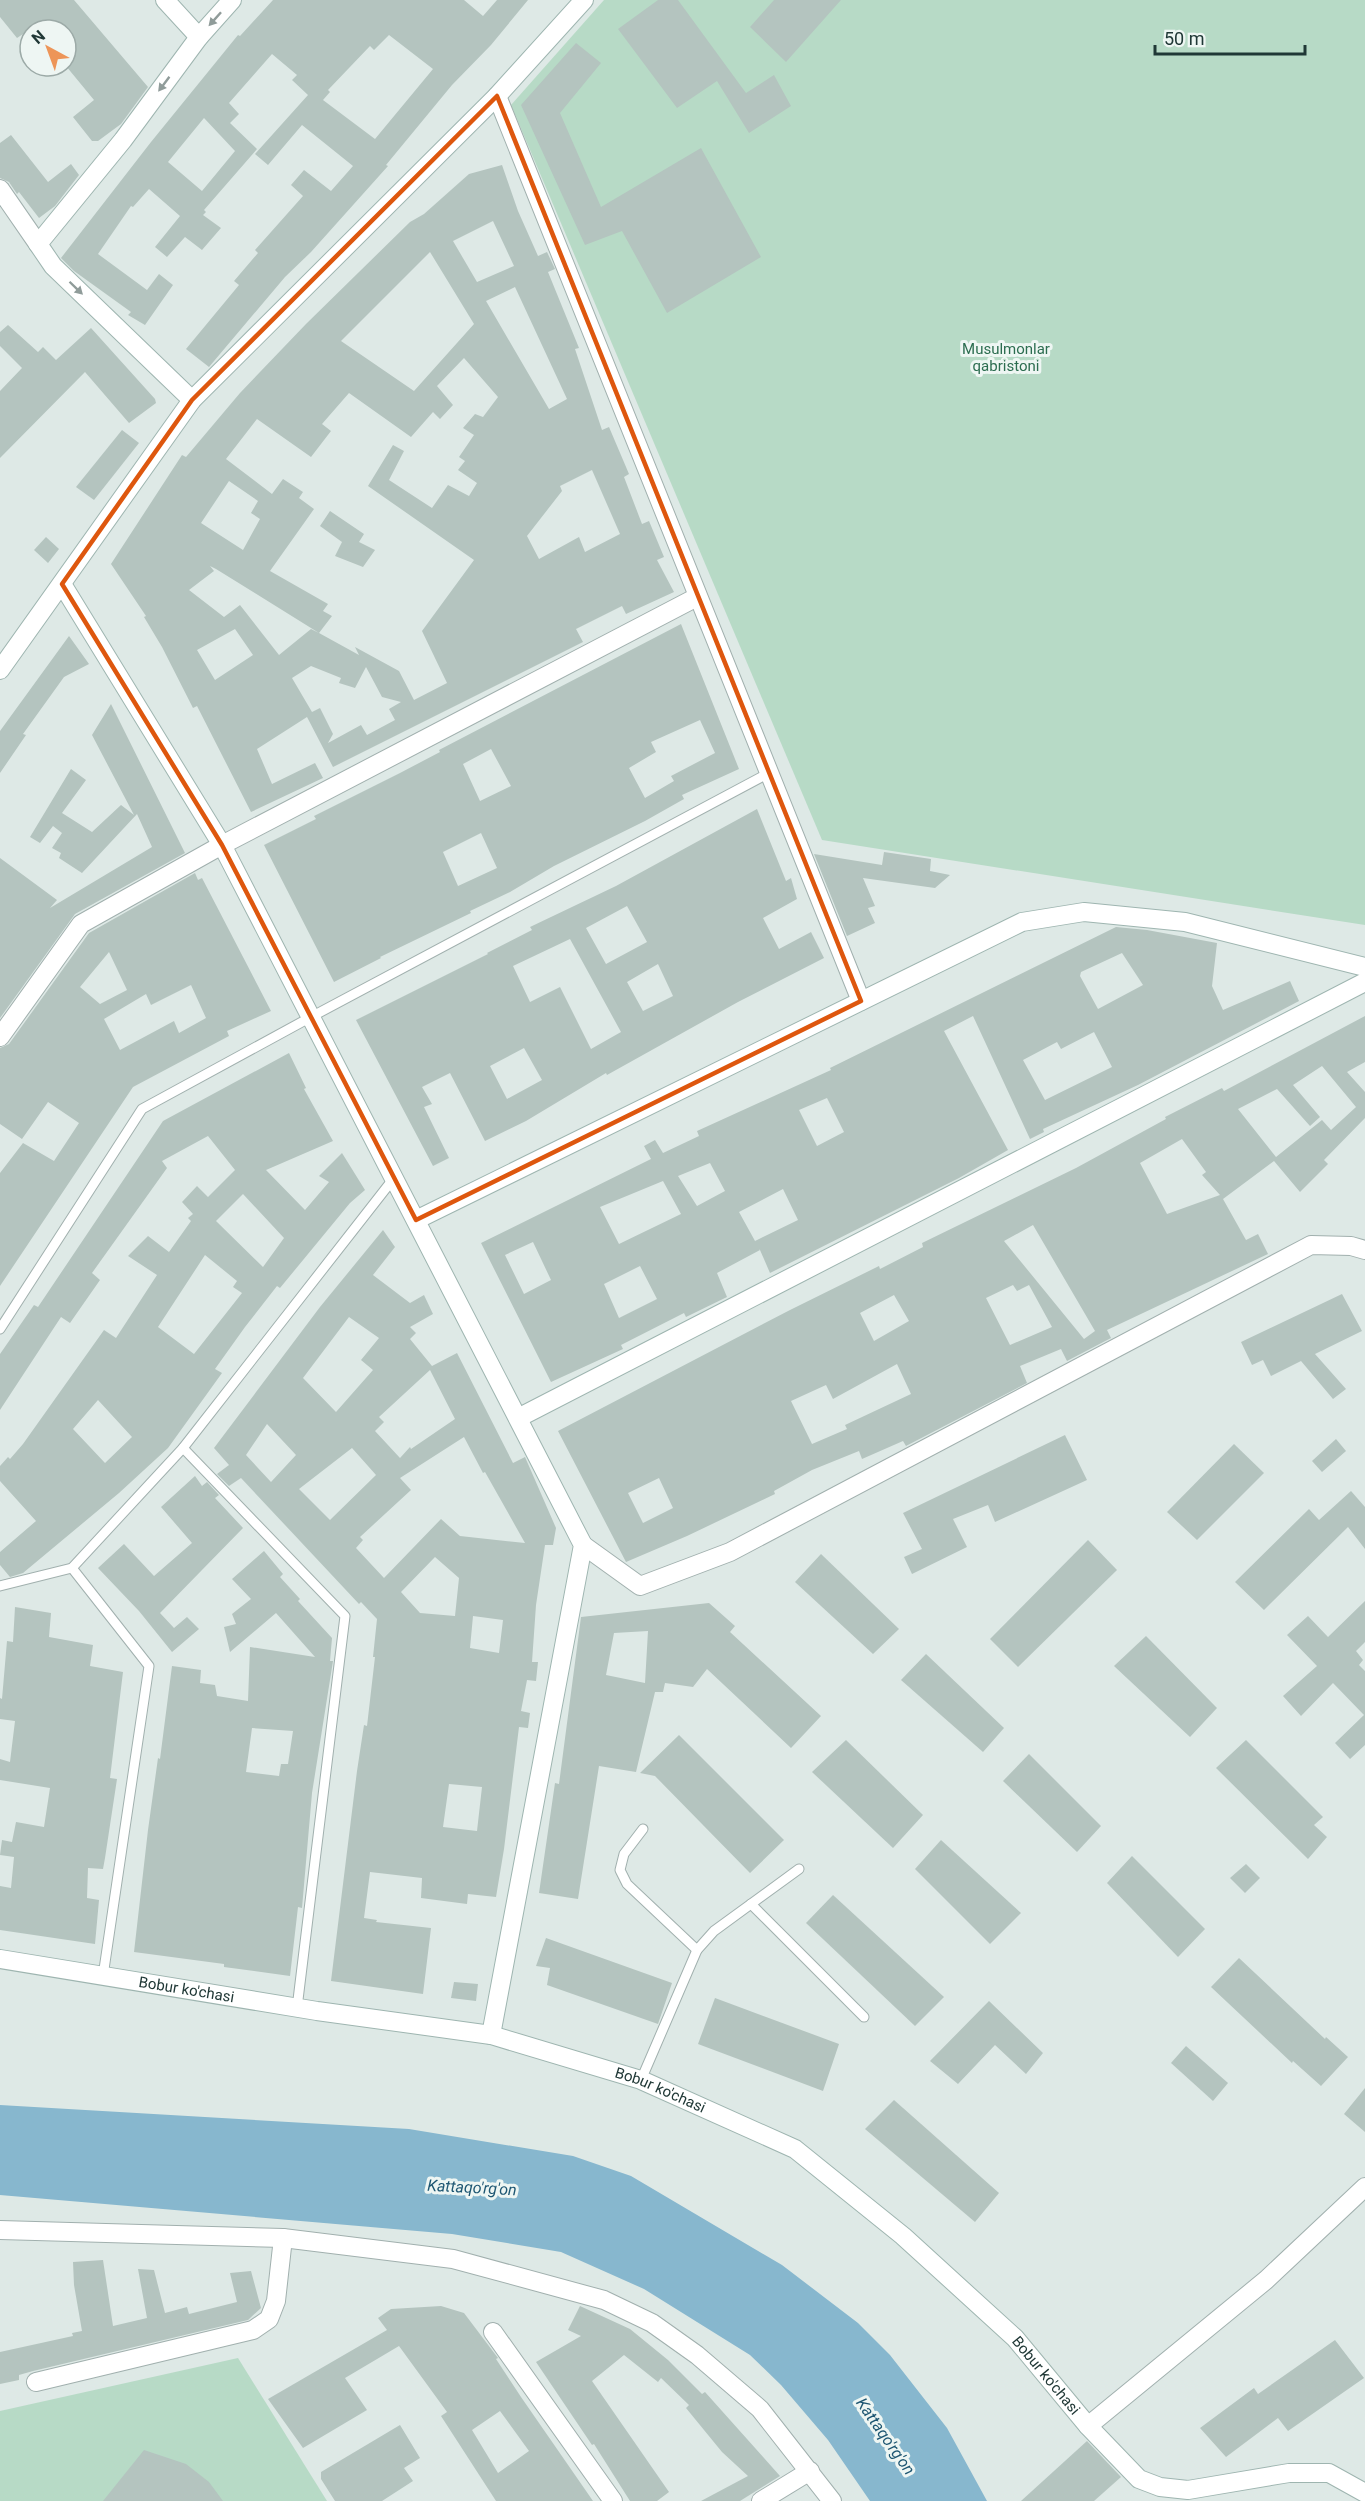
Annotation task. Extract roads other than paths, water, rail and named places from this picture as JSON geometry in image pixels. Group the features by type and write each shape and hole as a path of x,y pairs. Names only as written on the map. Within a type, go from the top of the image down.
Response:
{"street":[{"path":"165,0 199,37"},
{"path":"38,244 123,140 199,37 232,0"},
{"path":"0,670 192,400 497,96 584,0"},
{"path":"497,96 861,1001"},
{"path":"0,189 53,266 192,400"},
{"path":"62,584 222,845 583,1545 640,1586 730,1552 1311,1245 1351,1246 1365,1250"},
{"path":"0,1037 81,924 222,845 697,597"},
{"path":"416,1220 1022,922 1084,912 1185,922 1365,967"},
{"path":"518,1419 1365,982"},
{"path":"491,2036 583,1545"},
{"name":"Bobur ko'chasi","path":"0,1959 297,2008 491,2036 641,2080 795,2150 903,2236 1015,2338 1088,2426 1139,2479 1187,2495 1289,2473 1329,2473 1365,2493"},
{"path":"1088,2426 1266,2280 1365,2187"},
{"path":"0,2230 283,2238 453,2259 604,2300 652,2323 697,2355 760,2409 832,2501"},
{"path":"36,2382 254,2330 269,2319 276,2301 283,2238"},
{"path":"493,2332 613,2501"},
{"path":"761,2501 810,2471"}],"lane":[{"path":"0,1329 142,1109 769,773"},
{"path":"0,1586 72,1568 183,1448 394,1178"},
{"path":"183,1448 345,1616 297,2008"},
{"path":"72,1568 149,1666 103,1977"},
{"path":"643,1829 624,1854 620,1870 627,1884 697,1950"},
{"path":"641,2080 697,1950 714,1932 799,1869"},
{"path":"751,1904 864,2017"}],"water":[{"name":"Kattaqo'rg'on","path":"0,2105 409,2129 573,2156 631,2176 782,2265 858,2323 890,2355 947,2428 987,2501 870,2501 828,2440 781,2385 750,2355 644,2289 561,2252 452,2234 0,2195"}],"park label":[{"name":"Musulmonlar qabristoni","path":"1006,358"}]}
